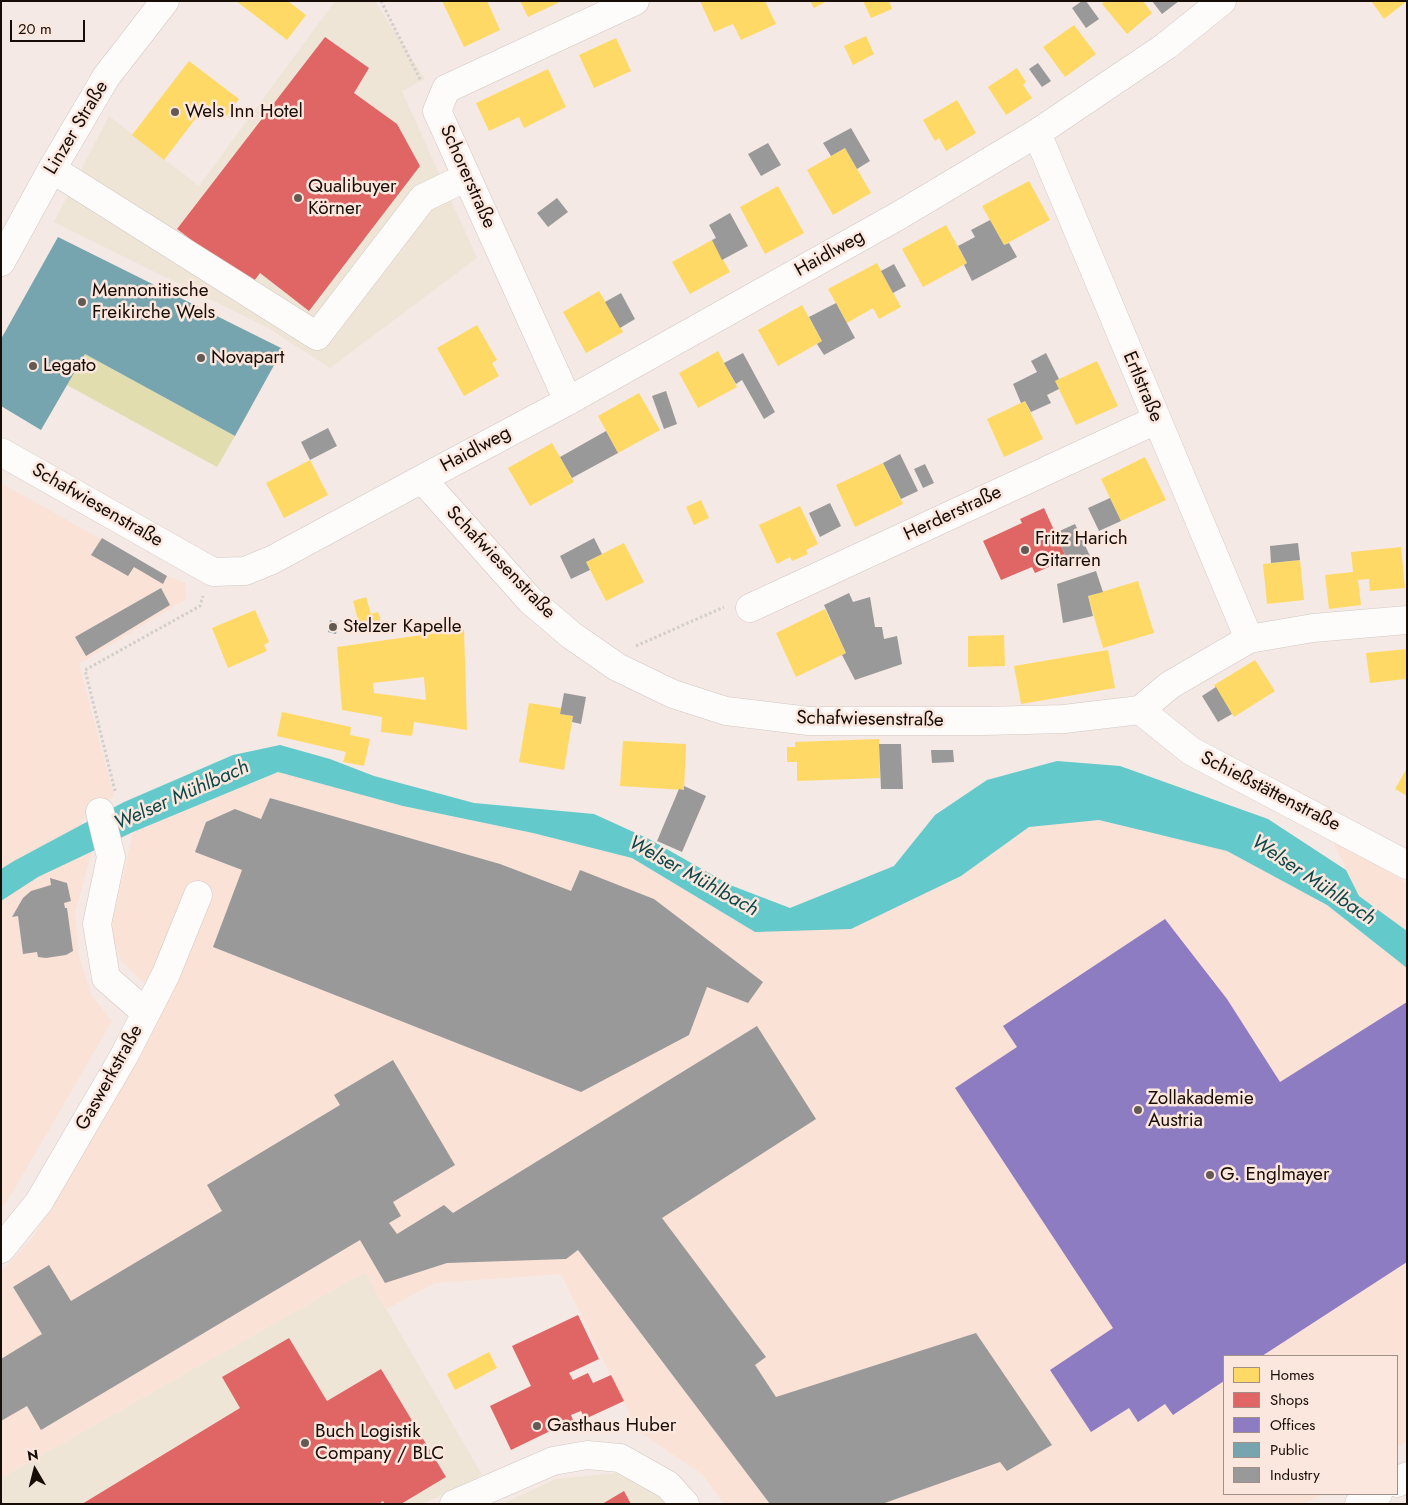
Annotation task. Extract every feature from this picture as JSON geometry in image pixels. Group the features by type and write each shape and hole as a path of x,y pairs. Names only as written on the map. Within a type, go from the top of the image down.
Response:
{"street":[{"name":"Linzer Straße","path":"1,262 52,169 106,77 164,1"},
{"name":"Schorerstraße","path":"568,400 437,111 446,89 635,1"},
{"name":"Haidlweg","path":"422,479 898,216 1037,133 1166,46 1222,1"},
{"name":"Ertlstraße","path":"1037,133 1249,639"},
{"path":"52,169 317,336 423,198 467,176"},
{"name":"Herderstraße","path":"750,608 1156,420"},
{"name":"Schafwiesenstraße","path":"1,452 213,572"},
{"path":"213,572 245,571 272,560 422,479"},
{"name":"Schafwiesenstraße","path":"422,479 530,600 571,635 617,668 673,694 726,711 809,721 984,722 1064,719 1140,710"},
{"path":"1140,710 1170,685 1249,639 1313,628 1407,620"},
{"name":"Schießstättenstraße","path":"1140,710 1190,751 1407,865"},
{"path":"100,812 111,857 97,924 106,978 146,1013"},
{"name":"Gaswerkstraße","path":"1,1249 39,1202 124,1056 166,974 198,895"},
{"path":"454,1504 553,1461 587,1455 620,1458 668,1485 684,1504"},
{"path":"1359,1504 1376,1495"}],"path":[{"path":"381,1 437,111"},
{"path":"100,812 116,796 85,670 200,606 213,572"},
{"path":"617,668 623,652 737,600 750,608"}],"shaded area":[{"path":"335,1 375,1 425,79 402,91 477,258 330,368 268,328 54,222 109,116 199,186"},
{"path":"85,354 235,436 217,467 67,385"},
{"path":"1,483 167,576 185,583 186,599 79,664 114,796 81,821 92,851 75,912 79,956 92,996 112,1021 1,1209"},
{"name":"G. Englmayer","path":"278,772 403,806 533,833 632,858 755,932 961,876 1029,827 1099,820 1227,851 1327,905 1407,968 1407,1441 1398,1446 1398,1355 1223,1355 1223,1495 1321,1495 1304,1504 724,1504 702,1474 638,1431 561,1274 435,1283 386,1309 365,1272 1,1478 1,1272 34,1236 164,1002 122,962 110,931 133,832"},
{"path":"1331,837 1407,883 1407,931 1359,896"},
{"path":"365,1272 482,1475 423,1504 1,1504 1,1478"},
{"path":"616,1473 664,1499 667,1504 502,1504 556,1479"}],"water":[{"name":"Welser Mühlbach","path":"280,745 330,759 374,776 474,803 594,814 649,839 730,885 790,908 894,866 935,815 987,780 1057,761 1120,766 1268,819 1346,870 1359,896 1407,931 1407,968 1327,905 1227,851 1099,820 1029,827 961,876 851,929 755,932 632,858 533,833 403,806 278,772 133,832 38,877 1,901 1,869 14,861 124,802 233,755"}],"building: Homes":[{"path":"236,1 288,1 306,15 287,40"},
{"path":"442,1 487,1 500,30 464,47"},
{"path":"520,1 562,1 528,17"},
{"path":"700,1 765,1 776,24 741,40 733,24 714,32"},
{"path":"810,1 827,1 814,8"},
{"path":"863,1 889,1 892,9 871,18"},
{"path":"1105,1 1143,1 1152,13 1127,34 1102,4"},
{"path":"1371,1 1407,1 1384,19"},
{"path":"1074,25 1096,54 1065,77 1043,47"},
{"path":"866,36 874,54 853,65 844,46"},
{"path":"616,38 631,71 594,88 579,55"},
{"name":"Wels Inn Hotel","path":"189,61 239,99 224,119 206,105 164,160 132,135"},
{"path":"1017,68 1026,82 1023,85 1032,98 1006,115 988,87"},
{"path":"548,69 566,107 524,128 519,117 489,131 476,103"},
{"path":"957,100 976,133 946,151 939,138 935,141 923,120"},
{"path":"845,148 871,193 833,215 807,170"},
{"path":"1029,181 1050,220 1004,245 982,206"},
{"path":"778,186 804,233 765,254 740,207"},
{"path":"946,225 967,263 923,287 902,249"},
{"path":"712,240 730,272 690,294 672,262"},
{"path":"877,263 901,307 879,319 873,308 847,323 828,289"},
{"path":"599,291 623,332 586,353 563,312"},
{"path":"802,305 822,341 778,366 758,330"},
{"path":"477,325 497,360 492,363 499,376 464,396 437,348"},
{"path":"718,351 737,387 698,408 679,373"},
{"path":"1097,361 1118,406 1076,425 1055,381"},
{"path":"639,393 660,430 618,453 598,416"},
{"path":"1025,401 1043,439 1004,457 987,419"},
{"path":"552,443 574,482 530,506 508,468"},
{"path":"1145,457 1166,500 1121,521 1101,479"},
{"path":"310,460 328,495 284,518 266,483"},
{"path":"883,463 903,504 855,527 836,485"},
{"path":"701,500 709,518 694,525 686,507"},
{"path":"800,506 818,544 806,550 808,554 792,561 790,557 777,564 759,525"},
{"path":"624,543 644,582 606,601 586,562"},
{"path":"1401,547 1405,588 1370,591 1369,579 1358,580 1361,605 1329,609 1325,575 1353,572 1351,552"},
{"path":"1300,560 1304,600 1267,604 1263,564"},
{"path":"1138,581 1154,633 1103,648 1088,596"},
{"path":"366,597 371,614 378,612 381,622 360,628 353,601"},
{"path":"825,609 846,653 796,677 776,633"},
{"path":"255,610 269,642 264,645 267,651 228,668 212,628"},
{"path":"464,629 467,730 414,722 412,736 381,732 382,717 342,710 337,647","holes":["424,677 426,700 374,693 373,683"]},
{"path":"1004,635 1005,666 968,667 968,636"},
{"path":"1407,649 1407,683 1405,679 1370,683 1366,653"},
{"path":"1108,650 1115,688 1021,704 1014,666"},
{"path":"1255,660 1275,691 1234,717 1214,685"},
{"path":"529,703 561,708 560,714 573,716 564,770 519,762"},
{"path":"282,712 351,727 350,735 370,739 364,766 343,762 346,752 277,736"},
{"path":"879,739 880,778 797,781 797,762 787,762 787,747 795,747 795,742"},
{"path":"623,741 686,744 684,790 620,786"},
{"path":"1407,768 1407,796 1395,789"},
{"path":"489,1352 497,1368 455,1390 447,1374"}],"building: Shops":[{"name":"Qualibuyer Körner","path":"325,37 369,68 354,93 397,124 420,166 309,311 260,273 251,285 177,229"},
{"name":"Fritz Harich Gitarren","path":"1044,508 1067,559 1035,573 1032,567 1001,580 983,541 1022,523 1020,519"},
{"path":"578,1315 599,1359 569,1373 573,1380 588,1373 593,1383 611,1375 624,1401 585,1419 581,1411 571,1415 573,1420 511,1450 490,1406 531,1386 512,1346"},
{"name":"Buch Logistik Company / BLC","path":"289,1338 327,1401 381,1369 446,1477 401,1504 385,1504 383,1501 379,1504 82,1504 240,1408 222,1377"},
{"path":"624,1491 631,1504 602,1504"}],"building: Offices":[{"name":"G. Englmayer","path":"1165,919 1227,999 1280,1082 1407,1002 1407,1262 1264,1355 1223,1355 1223,1382 1173,1415 1165,1404 1138,1422 1129,1408 1091,1432 1050,1370 1113,1328 955,1088 1017,1047 1003,1026"}],"building: Public":[{"path":"58,237 283,349 235,436 85,354 41,430 1,406 1,339"},
{"name":"Stelzer Kapelle","path":"330,620 338,623 336,634 328,632"}],"building: Industry":[{"path":"1082,1 1086,1 1099,19 1086,28 1072,8"},
{"path":"1152,1 1179,1 1162,14"},
{"path":"1038,63 1051,81 1042,87 1029,69"},
{"path":"851,128 870,161 857,169 845,148 831,156 823,143"},
{"path":"768,143 781,165 761,176 748,154"},
{"path":"557,198 568,212 548,227 537,213"},
{"path":"730,213 748,246 722,260 712,240 716,238 709,225"},
{"path":"990,220 1004,245 1009,243 1017,257 972,281 964,265 967,263 958,246 975,237 971,230"},
{"path":"894,264 906,286 893,293 881,271"},
{"path":"621,293 635,319 620,328 605,302"},
{"path":"836,303 855,338 824,355 817,344 822,341 809,317"},
{"path":"743,353 775,412 764,419 742,380 736,384 724,363"},
{"path":"1046,353 1059,379 1055,381 1059,389 1047,395 1051,403 1031,412 1025,401 1021,403 1013,384 1037,372 1031,361"},
{"path":"666,391 677,424 664,429 652,396"},
{"path":"328,428 337,446 310,460 301,442"},
{"path":"606,431 618,453 572,478 560,457"},
{"path":"900,454 918,491 901,499 883,463"},
{"path":"925,464 934,483 923,488 914,469"},
{"path":"1110,498 1121,521 1099,531 1088,508"},
{"path":"830,503 841,526 820,537 809,513"},
{"path":"1075,524 1090,556 1067,566 1065,560 1067,559 1055,533"},
{"path":"102,538 167,576 163,584 134,567 128,576 91,555"},
{"path":"594,538 602,554 586,562 590,570 571,579 560,556"},
{"path":"1298,543 1300,560 1271,563 1270,546"},
{"path":"1096,571 1103,592 1088,596 1093,616 1063,623 1057,584"},
{"path":"161,588 170,605 86,656 75,637"},
{"path":"849,593 853,602 870,597 875,627 882,627 884,639 897,636 902,664 855,680 842,655 846,653 824,605"},
{"path":"1216,687 1232,714 1218,722 1202,696"},
{"path":"564,693 586,697 581,724 572,722 573,716 560,714"},
{"path":"879,744 901,744 903,789 881,789"},
{"path":"931,750 953,750 954,762 932,763"},
{"path":"684,786 706,796 682,852 657,841 679,789 684,790"},
{"path":"270,798 500,864 571,891 580,870 654,899 763,982 748,1003 707,987 689,1035 581,1092 213,947 242,870 195,852 206,822 235,809 261,819"},
{"path":"50,878 67,883 71,901 64,903 65,908 67,908 73,951 66,955 46,958 38,957 37,952 23,954 18,916 12,917 23,898 31,891 51,885"},
{"path":"757,1026 816,1119 662,1218 766,1357 755,1365 776,1397 976,1333 1052,1445 1007,1471 1000,1462 882,1504 770,1504 578,1250 566,1259 447,1263 385,1283 360,1240 41,1430 27,1406 1,1421 1,1359 42,1334 13,1287 49,1265 71,1301 222,1211 207,1185 340,1105 334,1095 393,1060 455,1165 393,1202 401,1216 389,1223 397,1234 444,1205 453,1213"}],"place":[{"name":"Wels Inn Hotel","path":"175,112"},
{"name":"Qualibuyer Körner","path":"298,198"},
{"name":"Mennonitische Freikirche Wels","path":"82,302"},
{"name":"Novapart","path":"201,358"},
{"name":"Legato","path":"33,366"},
{"name":"Fritz Harich Gitarren","path":"1025,550"},
{"name":"Stelzer Kapelle","path":"333,627"},
{"name":"Zollakademie Austria","path":"1138,1110"},
{"name":"G. Englmayer","path":"1210,1175"},
{"name":"Gasthaus Huber","path":"537,1426"},
{"name":"Buch Logistik Company / BLC","path":"305,1443"}]}
